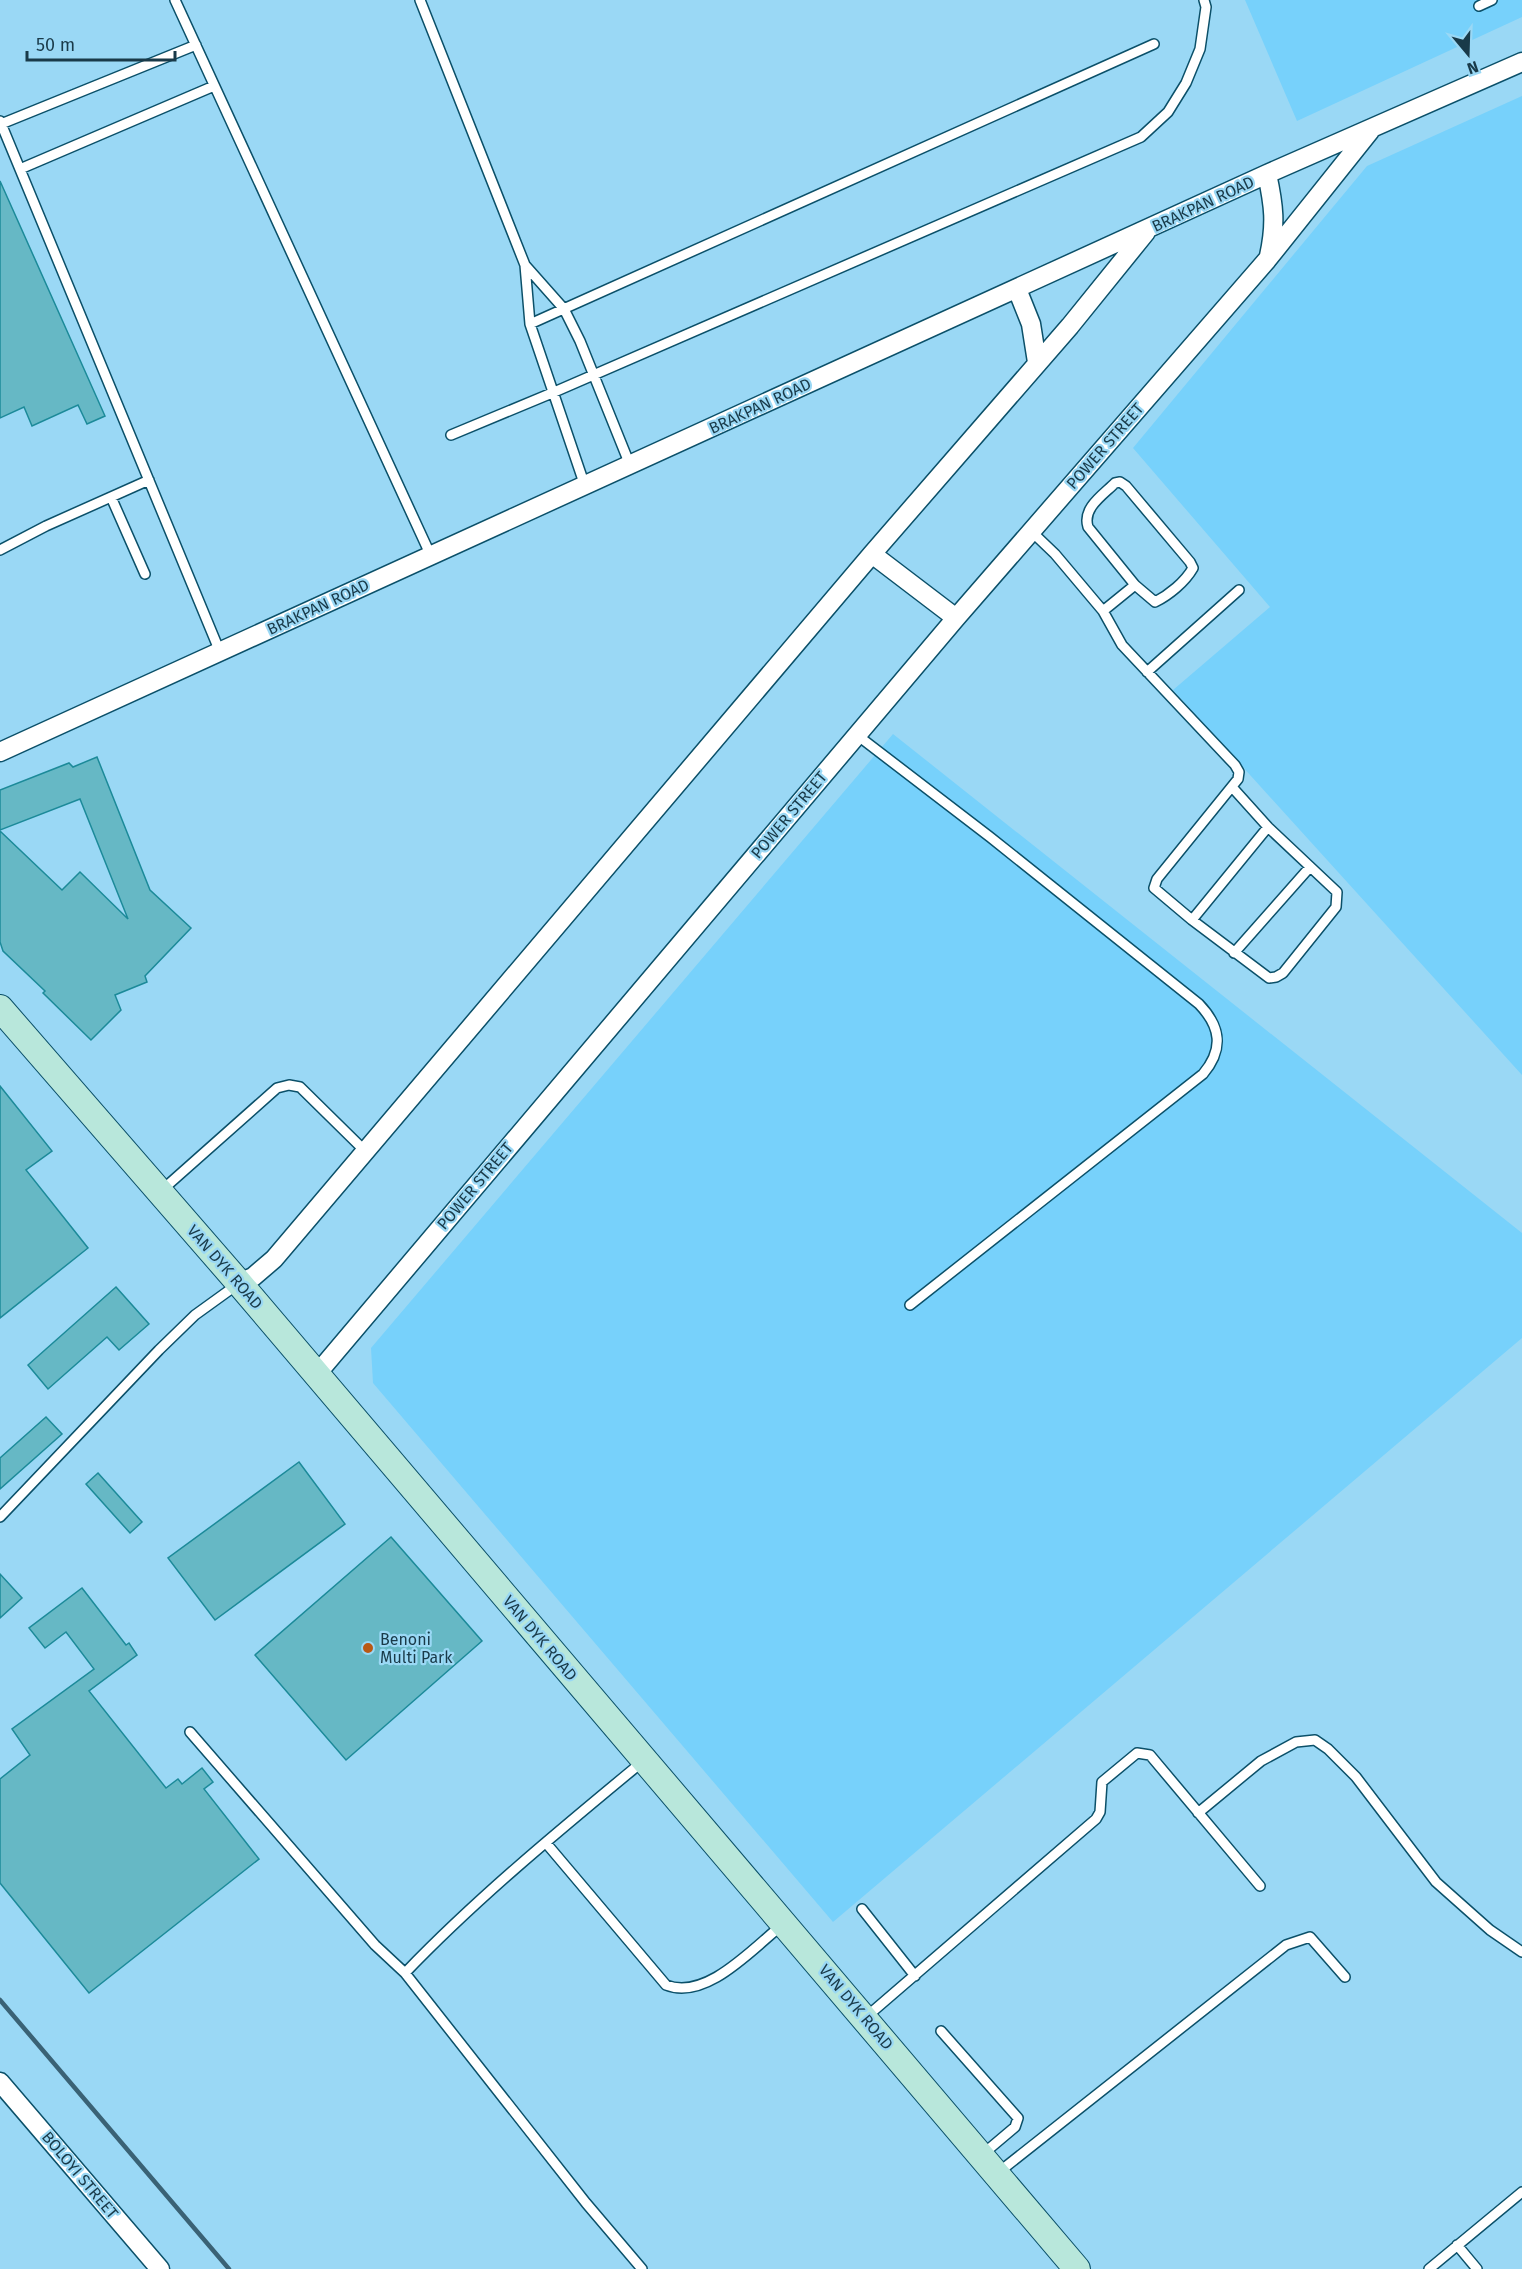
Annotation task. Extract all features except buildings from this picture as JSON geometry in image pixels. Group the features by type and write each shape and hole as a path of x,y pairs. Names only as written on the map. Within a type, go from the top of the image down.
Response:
{"main road":[{"name":"VAN DYK ROAD","path":"0,1008 239,1283 1077,2269"}],"street":[{"name":"BRAKPAN ROAD","path":"0,753 1267,174 1522,62"},
{"name":"POWER STREET","path":"316,1375 956,618 1268,260 1371,129"},
{"path":"1267,174 1273,201 1274,231 1268,260"},
{"path":"239,1283 254,1277 274,1259 872,554 1070,326 1148,229"},
{"path":"1017,289 1031,324 1037,362"},
{"path":"872,554 956,618"},
{"name":"BOLOYI STREET","path":"0,2082 160,2269"}],"lane":[{"path":"175,0 431,556"},
{"path":"420,0 525,265 530,324 585,486"},
{"path":"451,435 1141,136 1168,112 1186,82 1200,49 1206,7 1204,0"},
{"path":"1479,6 1492,0"},
{"path":"530,324 1154,44"},
{"path":"196,45 1,122 220,652"},
{"path":"20,169 214,86"},
{"path":"525,265 564,309 630,465"},
{"path":"0,550 149,480"},
{"path":"1120,482 1126,486 1193,568 1189,575 1164,598 1155,602 1135,585 1088,527 1085,519 1088,510 1115,483 1120,482"},
{"path":"111,497 145,574"},
{"path":"1031,531 1103,611 1122,645 1235,765 1239,772 1238,779 1232,787 1154,884 1156,891 1192,921 1269,978 1276,977 1283,973 1336,907 1337,892 1268,827 1232,787"},
{"path":"1103,611 1135,585"},
{"path":"1147,672 1239,590"},
{"path":"857,735 990,837 1199,1004 1209,1015 1216,1028 1218,1042 1211,1066 1203,1074 910,1305"},
{"path":"1192,921 1268,827"},
{"path":"1234,953 1310,867"},
{"path":"160,1192 277,1088 289,1085 300,1088 365,1151"},
{"path":"0,1517 195,1315 239,1283"},
{"path":"190,1732 375,1945 405,1974 586,2203 642,2269"},
{"path":"1198,1813 1261,1761 1296,1742 1315,1740 1328,1749 1356,1777 1436,1882 1490,1930 1520,1948"},
{"path":"865,2018 1096,1820 1100,1812 1102,1782 1137,1753 1150,1755 1260,1886"},
{"path":"405,1974 431,1946 546,1843 644,1760"},
{"path":"546,1843 666,1985 675,1988 691,1988 707,1983 784,1924"},
{"path":"862,1909 915,1976"},
{"path":"989,2165 1287,1945 1310,1937 1345,1977"},
{"path":"941,2031 1018,2118 1015,2127 989,2165"},
{"path":"1429,2269 1522,2192"},
{"path":"1457,2245 1477,2269"}],"shaded area":[{"path":"1245,0 1522,0 1522,17 1297,121"},
{"path":"1522,96 1522,1075 1173,690 1270,607 1133,448 1367,166"},
{"path":"893,734 1522,1233 1522,1338 833,1922 373,1383 371,1348"}],"railway":[{"path":"0,2000 229,2269"}],"place":[{"name":"Benoni Multi Park","path":"368,1648"}]}
